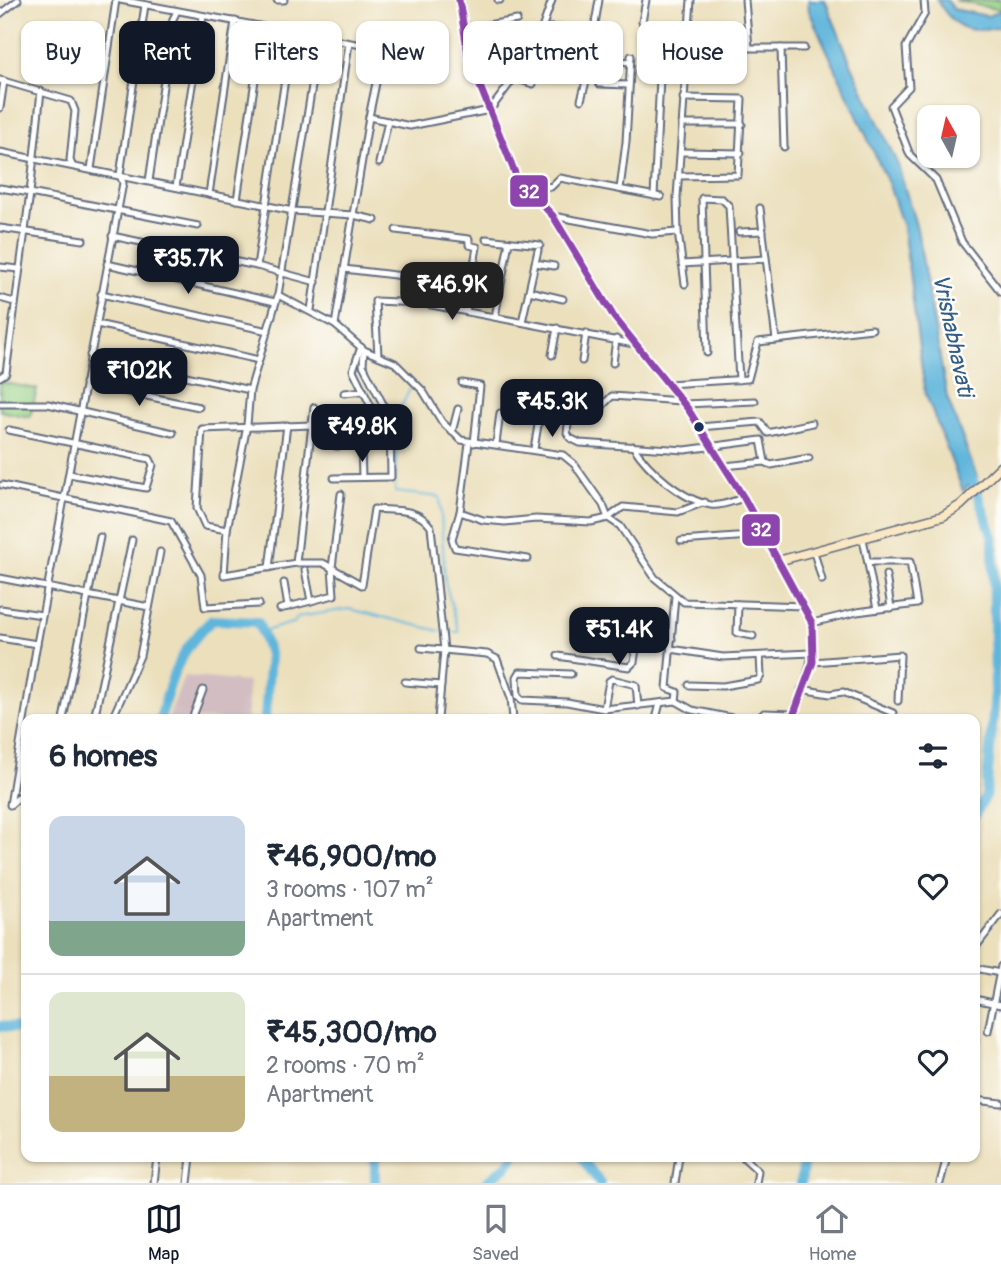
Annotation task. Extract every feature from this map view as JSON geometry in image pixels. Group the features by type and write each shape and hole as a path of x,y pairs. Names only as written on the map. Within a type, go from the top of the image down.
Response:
{"street":[{"path":"0,14 18,0"},
{"path":"91,169 118,0 230,21"},
{"path":"277,0 284,0"},
{"path":"459,0 463,23"},
{"path":"544,21 552,0"},
{"path":"595,21 599,0"},
{"path":"642,21 646,0"},
{"path":"689,21 691,0"},
{"path":"745,0 749,48 804,48"},
{"path":"924,0 925,13 906,47 909,88 891,106 910,155 936,180 962,242 1001,292"},
{"path":"25,714 123,183 120,175 145,5"},
{"path":"149,181 173,19 177,11"},
{"path":"176,187 203,16"},
{"path":"511,21 517,20"},
{"path":"335,325 369,117 383,49 342,42"},
{"path":"311,310 349,43"},
{"path":"781,48 784,147"},
{"path":"620,189 626,142 630,59 623,59"},
{"path":"209,194 229,62"},
{"path":"0,108 2,81 65,97 74,106 72,165"},
{"path":"237,200 254,84"},
{"path":"257,266 284,84"},
{"path":"313,84 278,295 250,390 247,425 227,530 223,574 296,563 323,563 362,585 374,509 416,512 431,527 444,650 438,714"},
{"path":"479,84 520,182 553,216 614,317 683,402 744,498 812,624 813,662 793,714"},
{"path":"369,117 411,126 490,110 510,84"},
{"path":"582,100 586,84"},
{"path":"614,84 629,85"},
{"path":"520,182 551,187 560,178 657,196 660,84"},
{"path":"684,84 677,197 684,284"},
{"path":"0,377 6,376 41,91"},
{"path":"680,176 738,175 743,102 740,98 683,97"},
{"path":"379,163 388,121"},
{"path":"682,124 742,124"},
{"path":"0,152 265,206 293,211 353,215 375,220"},
{"path":"681,152 741,153"},
{"path":"0,188 117,208 198,226"},
{"path":"708,353 702,198 728,203 739,380"},
{"path":"760,208 776,340"},
{"path":"553,216 652,234 678,232"},
{"path":"0,228 83,240"},
{"path":"396,230 469,239 469,245 477,247 466,311"},
{"path":"739,232 763,231"},
{"path":"112,236 257,266 316,282"},
{"path":"486,239 539,248 522,322"},
{"path":"495,317 509,242"},
{"path":"682,264 766,259"},
{"path":"535,263 554,266"},
{"path":"107,264 275,302"},
{"path":"0,267 19,269"},
{"path":"344,269 445,281"},
{"path":"529,291 563,299"},
{"path":"101,294 268,331"},
{"path":"278,295 311,310 363,348 395,363 423,391 442,422 452,432 472,443 534,449 563,455 574,464 603,505 608,518 621,527 655,578 684,602 803,606"},
{"path":"0,298 14,302"},
{"path":"378,356 375,301 421,303 637,345"},
{"path":"97,324 259,360"},
{"path":"552,355 558,328"},
{"path":"668,384 748,379 756,344 872,329"},
{"path":"582,361 586,333"},
{"path":"0,338 10,341"},
{"path":"613,363 616,339"},
{"path":"363,348 353,370 390,445"},
{"path":"334,478 391,477 390,418 363,365 363,348"},
{"path":"90,355 250,390"},
{"path":"85,383 199,407"},
{"path":"462,383 480,386 460,512 452,539 455,548 528,559"},
{"path":"573,385 570,438 580,443 685,450 761,440 765,462"},
{"path":"344,393 364,391"},
{"path":"525,397 603,406 612,396 683,402 755,401"},
{"path":"0,404 48,404 173,433"},
{"path":"296,563 314,407"},
{"path":"534,449 541,407"},
{"path":"452,432 458,409"},
{"path":"496,444 500,413"},
{"path":"340,416 376,415"},
{"path":"699,427 760,422 768,433 812,423"},
{"path":"227,530 205,526 197,508 202,429 247,425 312,425"},
{"path":"270,568 286,425"},
{"path":"9,430 150,459 153,465 146,488 69,474"},
{"path":"361,445 362,477"},
{"path":"336,446 390,445"},
{"path":"633,446 647,467 672,486 705,502 715,506 744,498"},
{"path":"724,466 765,462 771,465 809,458"},
{"path":"778,561 943,516 961,505 1001,466"},
{"path":"2,485 171,521 201,575 205,607 259,604"},
{"path":"280,609 334,595 332,568 341,494"},
{"path":"460,512 486,521 509,523 536,519 591,522 608,518 623,507 678,512 705,502"},
{"path":"681,541 764,535"},
{"path":"64,714 100,537"},
{"path":"863,539 870,562 877,609"},
{"path":"95,714 132,540"},
{"path":"114,714 140,656 160,552"},
{"path":"814,552 822,580"},
{"path":"812,624 877,609 917,604 911,564 907,561 870,562"},
{"path":"305,570 311,601"},
{"path":"886,575 891,608"},
{"path":"0,578 149,607"},
{"path":"284,583 288,607"},
{"path":"675,595 667,688 677,692 676,701"},
{"path":"738,604 737,634 753,635"},
{"path":"1,609 42,615"},
{"path":"601,621 635,629 642,634 672,639"},
{"path":"558,656 633,666 638,636 642,634"},
{"path":"0,638 37,645"},
{"path":"421,648 486,654 497,659 512,714"},
{"path":"671,649 723,657 812,653"},
{"path":"813,662 900,655 898,701"},
{"path":"689,685 723,686 758,680 761,676 760,656"},
{"path":"571,674 520,672 518,696 522,699 567,702 604,709 676,701 686,708 714,714"},
{"path":"604,709 609,681 612,679 636,685 638,706"},
{"path":"405,682 441,685"},
{"path":"801,689 831,694 843,692 893,714"},
{"path":"194,714 203,690"},
{"path":"657,714 660,703"},
{"path":"21,740 10,805 21,796"},
{"path":"980,941 1001,914"},
{"path":"980,968 1000,970 988,1031"},
{"path":"980,1000 1001,1004"},
{"path":"980,1100 1001,1102"},
{"path":"154,1183 156,1162"},
{"path":"188,1183 190,1162"},
{"path":"675,1183 678,1162"},
{"path":"748,1162 758,1171 756,1183"},
{"path":"940,1183 946,1162"}],"shaded area":[{"path":"184,676 248,682 247,714 170,714"}],"green space":[{"path":"954,0 1001,0 1000,10"},
{"path":"0,382 37,389 30,417 0,411"}],"water":[{"path":"808,0 825,0 898,165 917,229 947,397 977,477 963,491 925,392 903,227 889,185 809,11"},
{"path":"937,0 947,0 953,9 988,16 1001,10 1001,27 979,30 963,27 949,17"}],"waterway":[{"path":"410,389 398,413 395,492 440,497 445,582 459,632 445,632"},
{"name":"Vrishabhavati","path":"968,468 993,537 995,693 986,796 980,806"},
{"path":"261,632 295,622 297,617 349,609 440,631"},
{"name":"Vrishabhavati","path":"161,714 168,690 184,653 212,620 258,622 270,656 265,714"},
{"name":"Vrishabhavati","path":"0,1026 21,1028"},
{"name":"Vrishabhavati","path":"375,1162 375,1183"},
{"name":"Vrishabhavati","path":"485,1183 510,1162"},
{"name":"Vrishabhavati","path":"585,1162 600,1183"},
{"name":"Vrishabhavati","path":"801,1183 803,1162"}],"transit line":[{"name":"32","path":"459,0 469,59 517,178 553,216 614,317 688,409 744,498 812,623 813,662 794,714"}]}
